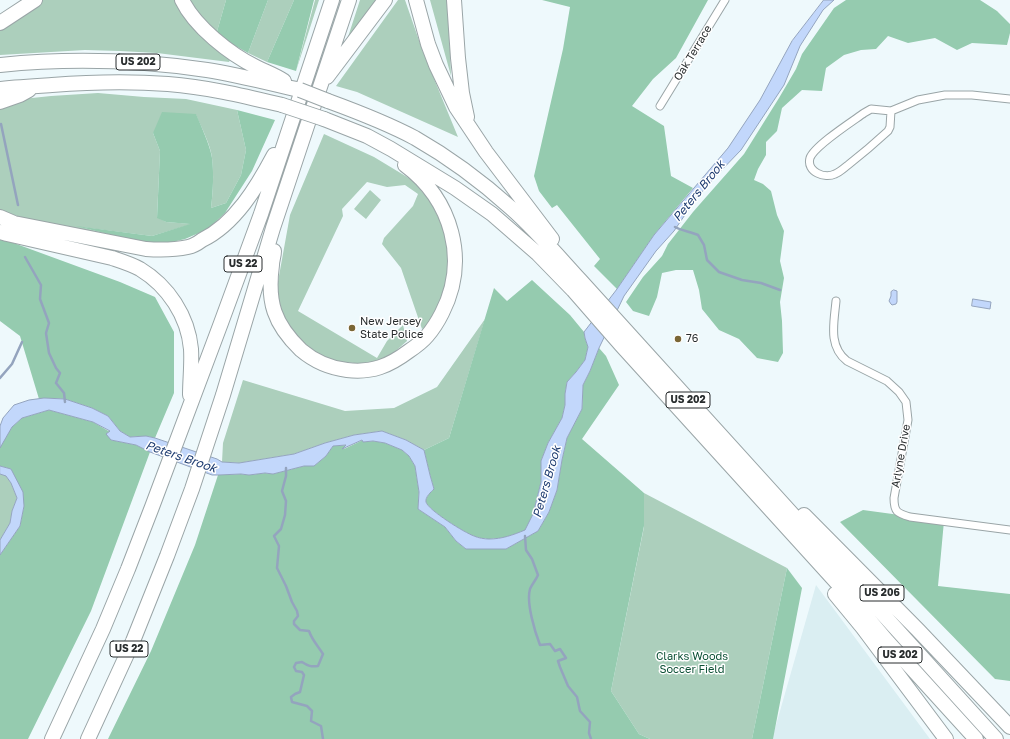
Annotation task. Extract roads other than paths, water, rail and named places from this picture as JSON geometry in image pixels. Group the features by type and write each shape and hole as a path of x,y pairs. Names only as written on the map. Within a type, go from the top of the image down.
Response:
{"highway":[{"path":"0,16 20,0"},
{"path":"0,23 35,0"},
{"path":"182,0 200,25 216,41 240,59 275,80"},
{"name":"US 22","path":"52,739 103,629 128,569 222,323 274,175 332,0"},
{"name":"US 22","path":"88,739 139,627 192,489 210,437 273,228 349,0"},
{"path":"320,87 385,0"},
{"path":"416,0 421,22 436,65 456,107 505,179 547,231 577,286"},
{"path":"454,0 455,27 462,93 469,126"},
{"name":"US 202","path":"0,65 55,62 128,61 208,70 254,79 275,80 367,116 414,138 463,169 486,186 533,229 577,286 825,570 976,739"},
{"name":"US 202","path":"0,89 102,82 168,84 212,90 247,97 282,105 324,119 367,136 392,149 481,206 577,286"},
{"path":"0,102 20,95 37,86"},
{"path":"0,218 14,223 146,249 174,250 190,246 207,238 223,227 244,205 257,186 292,122"},
{"path":"273,228 275,245 270,278 273,307 281,327 290,340 306,354 336,369 356,371 371,370 389,364 404,356 421,342 440,318 447,304 450,293 455,272 454,249 451,231 443,210 424,182 395,158 378,149 367,136"},
{"path":"0,232 112,258 140,269 153,279 165,290 174,302 188,331 191,350 190,406"},
{"name":"US 202","path":"624,340 747,465 996,739"},
{"name":"US 206","path":"747,465 770,480 918,630 1010,727"},
{"name":"US 206","path":"825,570 829,587 863,628 946,739"}],"street":[{"name":"Oak Terrace","path":"660,106 725,0"},
{"path":"891,111 890,127 888,132 835,174 829,176 817,174 812,170 810,160 812,155 821,145 871,109 891,111 918,100 944,95 972,95 1010,99"},
{"name":"Arlyne Drive","path":"836,302 834,342 841,356 888,381 906,402 908,420 894,502 897,512 910,517 1010,530"}],"water":[{"name":"Peters Brook","path":"824,0 834,0 823,10 800,46 784,85 741,150 695,200 674,231 656,251 624,296 583,385 582,409 567,438 557,490 549,512 538,531 506,549 466,549 456,541 445,527 418,509 419,492 415,466 409,456 402,450 385,443 373,441 363,442 362,440 342,449 346,445 333,446 326,456 314,466 304,466 273,474 212,475 150,452 136,445 111,440 106,434 110,431 93,422 49,410 22,418 12,427 0,448 0,426 3,418 14,405 29,400 44,398 65,399 92,408 108,416 120,431 130,437 146,436 155,438 222,462 239,463 294,454 354,435 382,431 406,440 424,450 434,489 427,496 426,502 428,506 447,521 469,534 486,539 494,539 512,535 525,530 533,514 541,482 541,461 548,443 562,418 567,382 585,360 588,347 584,332 617,289 654,235 728,148 760,100 792,41"},
{"path":"894,290 897,291 897,302 896,304 892,305 889,301 891,292"},
{"path":"973,299 991,302 990,309 972,306"},
{"path":"0,466 11,469 23,492 24,506 20,526 0,555 0,540 10,523 12,511 17,498 11,483 6,476 0,474"}],"waterway":[{"path":"1,124 18,205"},
{"name":"Peters Brook","path":"675,227 698,235 704,245 707,260 719,272 742,280 761,283 780,290"},
{"path":"25,257 41,285 40,299 49,323 46,333 49,353 60,373 56,383 64,393 65,402"},
{"path":"0,378 12,364 22,342"},
{"path":"286,468 286,476 282,491 286,501 285,515 281,529 274,536 279,546 277,568 297,611 298,616 294,621 294,624 300,630 309,631 313,640 323,654 318,666 310,666 302,662 296,663 294,667 296,671 302,672 304,675 300,692 291,697 292,702 307,706 312,711 311,721 321,726 323,739"},
{"path":"525,536 526,550 532,559 538,575 530,589 529,595 530,609 536,633 540,645 550,644 555,651 560,649 566,658 558,661 568,686 577,697 580,711 590,722 589,733 591,739"}],"place":[{"name":"New Jersey State Police","path":"352,328"},
{"name":"76","path":"678,339"}],"park label":[{"name":"Clarks Woods Soccer Field","path":"692,663"}]}
